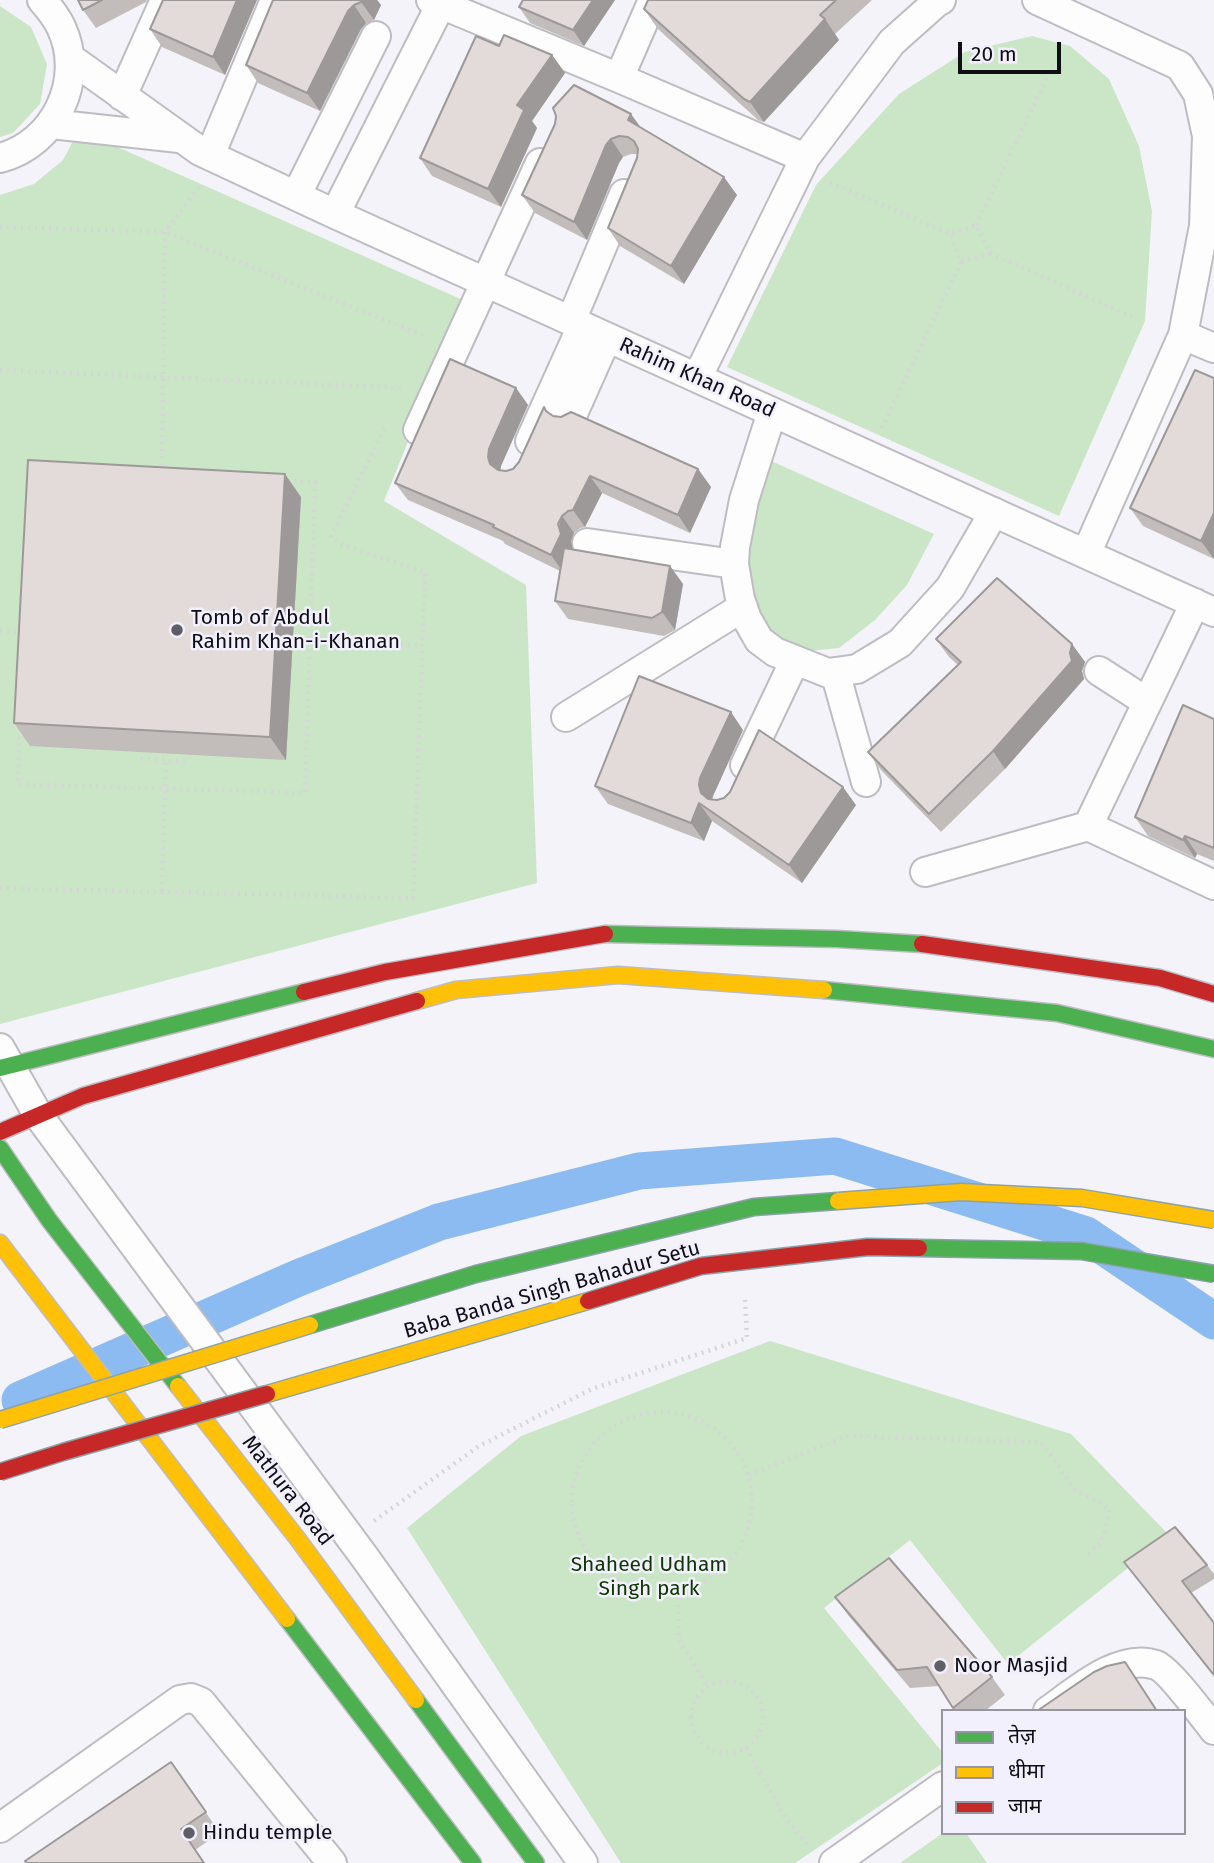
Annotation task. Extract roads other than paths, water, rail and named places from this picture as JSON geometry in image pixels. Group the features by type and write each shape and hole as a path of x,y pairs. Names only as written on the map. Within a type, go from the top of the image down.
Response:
{"main road":[{"path":"3,1060 385,972 602,934 837,939 926,944 1160,978 1214,994"},
{"path":"0,1132 83,1096 456,990 618,975 831,990 1057,1013 1214,1049"},
{"name":"Mathura Road","path":"0,1149 49,1220 297,1538 536,1863"},
{"name":"Baba Banda Singh Bahadur Setu","path":"0,1420 475,1274 754,1207 961,1192 1082,1198 1214,1220"},
{"path":"0,1243 473,1863"},
{"name":"Baba Banda Singh Bahadur Setu","path":"0,1472 515,1323 701,1266 868,1247 1081,1251 1214,1274"}],"street":[{"path":"0,158 13,155 37,139 56,117 67,90 70,58 61,27 42,0"},
{"path":"122,96 164,0"},
{"path":"197,148 275,0"},
{"path":"619,78 653,0"},
{"path":"697,378 805,158 892,42 941,0"},
{"path":"1037,0 1180,66 1198,94 1207,136 1204,226 1183,335 1086,554"},
{"path":"335,214 401,83 438,2 805,158"},
{"path":"296,196 376,36"},
{"name":"Rahim Khan Road","path":"70,58 197,148 335,214 1204,608"},
{"path":"362,64 401,83"},
{"name":"Rahim Khan Road","path":"51,124 197,148"},
{"path":"418,430 552,135"},
{"path":"571,418 587,328 634,170"},
{"path":"521,461 587,328"},
{"path":"1183,335 1214,348"},
{"path":"772,412 744,500 735,555 747,619 759,640 775,652 828,673 857,669 900,643 950,588 994,512"},
{"path":"598,537 735,555"},
{"path":"566,717 743,607"},
{"path":"1088,826 1147,702 1204,608"},
{"path":"733,790 795,660"},
{"path":"1099,671 1147,702"},
{"path":"835,672 866,782"},
{"path":"925,872 1088,826 1214,885"},
{"path":"3,1060 38,1115 351,1538 583,1863"},
{"path":"1051,1709 1097,1676 1131,1662 1157,1665 1177,1684 1214,1730"},
{"path":"0,1828 180,1700 191,1698 201,1702 332,1863"},
{"path":"823,1857 941,1787"}],"waterway":[{"path":"20,1400 298,1278 439,1222 639,1171 835,1156 1086,1235 1214,1321"}],"place":[{"name":"Tomb of Abdul Rahim Khan-i-Khanan","path":"177,630"},
{"name":"Noor Masjid","path":"940,1666"},
{"name":"Hindu temple","path":"189,1833"}],"park label":[{"name":"Shaheed Udham Singh park","path":"649,1577"}]}
